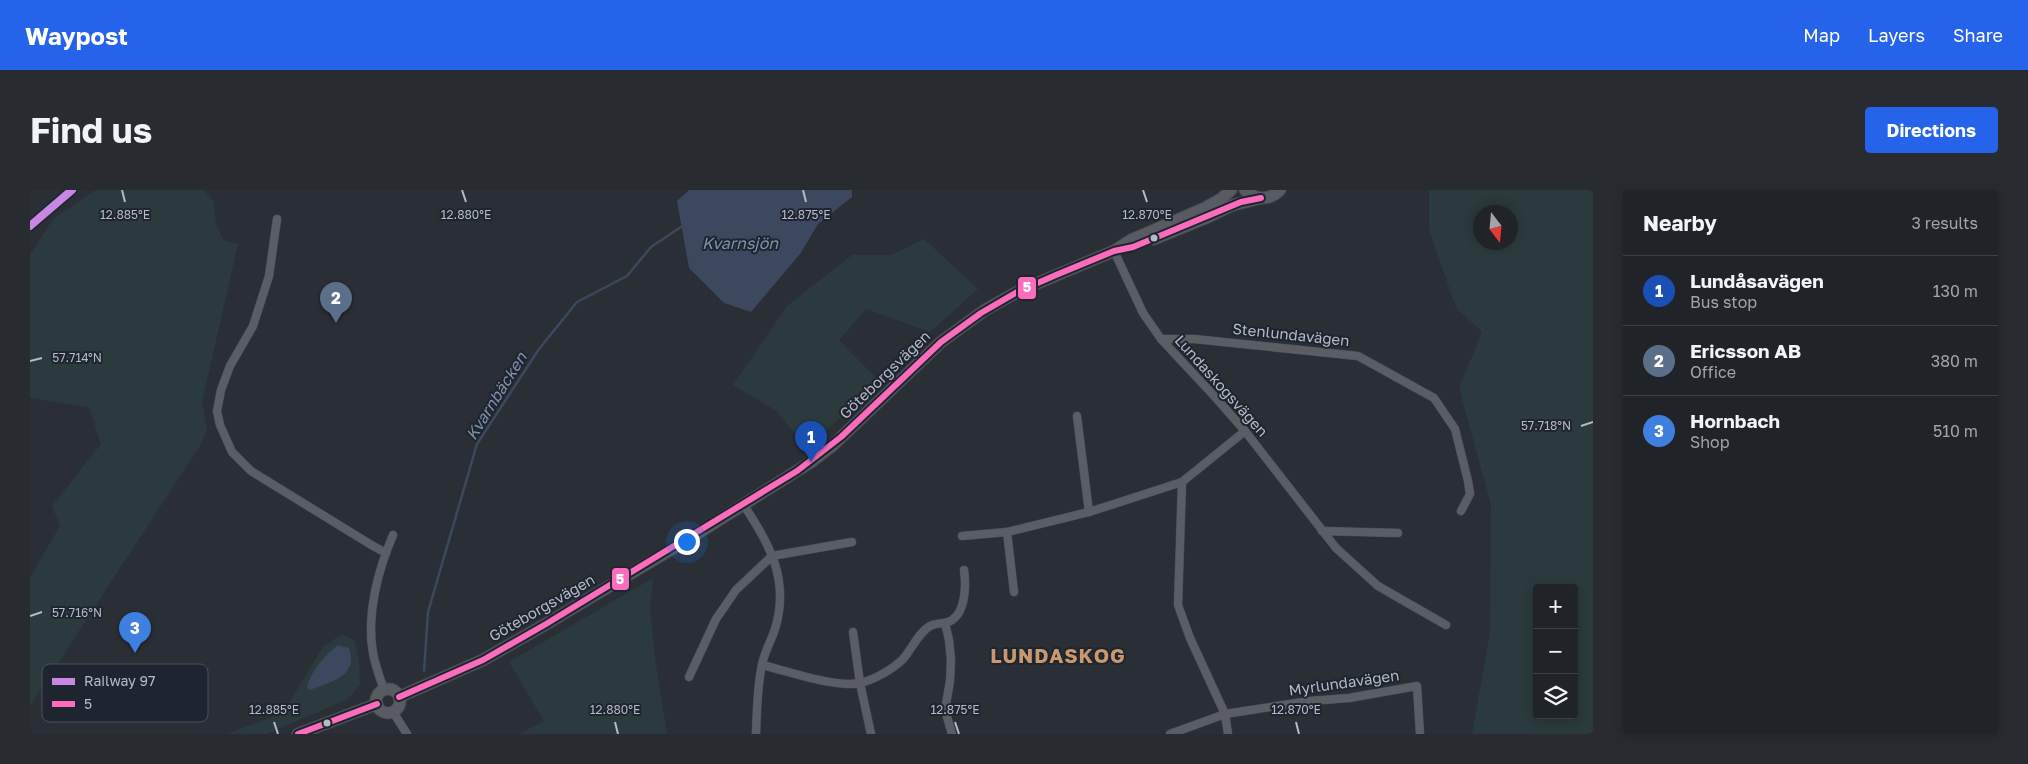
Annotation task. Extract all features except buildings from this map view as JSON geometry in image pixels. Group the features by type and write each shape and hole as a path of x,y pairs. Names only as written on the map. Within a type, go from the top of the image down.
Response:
{"street":[{"name":"Göteborgsvägen","path":"399,697 483,660 628,576 798,471 832,446 925,356 964,324 1015,293 1114,251 1131,240 1205,208 1221,199 1231,190"},
{"path":"1245,190 1252,196 1261,198"},
{"name":"Göteborgsvägen","path":"1114,251 1150,241 1208,218 1233,205 1272,197 1280,190"},
{"path":"277,219 269,276 256,318 230,366 221,390 217,411 220,424 232,452 251,471 386,553"},
{"name":"Lundaskogsvägen","path":"1114,251 1143,313 1160,339 1216,398 1245,432 1336,548 1378,586 1446,625"},
{"name":"Stenlundavägen","path":"1160,339 1194,339 1358,356 1434,398 1455,429 1468,481 1470,494 1460,511"},
{"path":"1077,416 1088,512"},
{"path":"962,536 1007,532 1088,512 1182,482 1245,432"},
{"path":"1182,482 1178,605 1190,638 1225,714 1228,734"},
{"path":"743,504 767,543 772,556 779,576 781,604 775,629 762,665 756,734"},
{"path":"1322,531 1398,533"},
{"path":"1007,532 1014,592"},
{"path":"384,690 372,651 371,627 378,580 393,535"},
{"path":"689,677 721,612 736,590 772,556 852,542"},
{"path":"762,665 834,683 860,683 883,674 903,659 929,627 939,623 945,624 953,620 958,614 966,584 964,570"},
{"path":"945,624 951,660 950,681 945,710 952,734"},
{"path":"853,632 860,683 871,734"},
{"name":"Myrlundavägen","path":"1170,734 1225,714 1310,701 1350,698 1417,686 1420,734"},
{"path":"384,690 393,690 399,697 399,706 393,712 383,712 377,704 378,696 384,690"},
{"path":"298,734 377,704"},
{"path":"393,712 407,734"}],"shaded area":[{"path":"96,190 204,190 214,202 216,224 224,241 238,244 202,402 207,430 201,444 57,664 42,664 42,688 30,706 30,577 60,526 52,506 101,444 89,407 30,398 30,255 53,219"},
{"path":"1429,190 1593,190 1593,734 1472,734 1490,633 1491,505 1459,388 1482,332 1456,308 1429,229"},
{"path":"924,239 978,289 930,332 866,309 839,340 882,384 806,446 775,410 733,385 787,306 852,255 891,255"},
{"path":"653,578 650,609 655,659 667,734 519,734 544,721 509,662"},
{"path":"342,634 355,641 359,663 360,685 348,699 267,734 227,734 285,712 323,647"}],"water":[{"name":"Kvarnsjön","path":"689,190 852,190 852,197 818,224 800,254 751,312 724,303 689,268 677,201"},
{"path":"338,645 349,648 351,658 347,671 334,681 310,690 307,687 315,669"}],"waterway":[{"name":"Kvarnbäcken","path":"424,671 428,612 477,444 539,349 577,302 627,276 651,247 681,227"}],"rail line":[{"name":"97","path":"30,226 72,190"}],"transit line":[{"name":"5","path":"399,697 483,660 546,624 797,471 841,437 941,342 981,313 1017,292 1114,251 1133,247 1241,202 1261,198"},
{"name":"5","path":"298,734 377,704"}],"place":[{"name":"Ericsson AB","path":"336,323"},
{"name":"Lundåsavägen","path":"811,462"},
{"name":"Hornbach","path":"135,653"}],"district":[{"name":"LUNDASKOG","path":"1058,656"}]}
